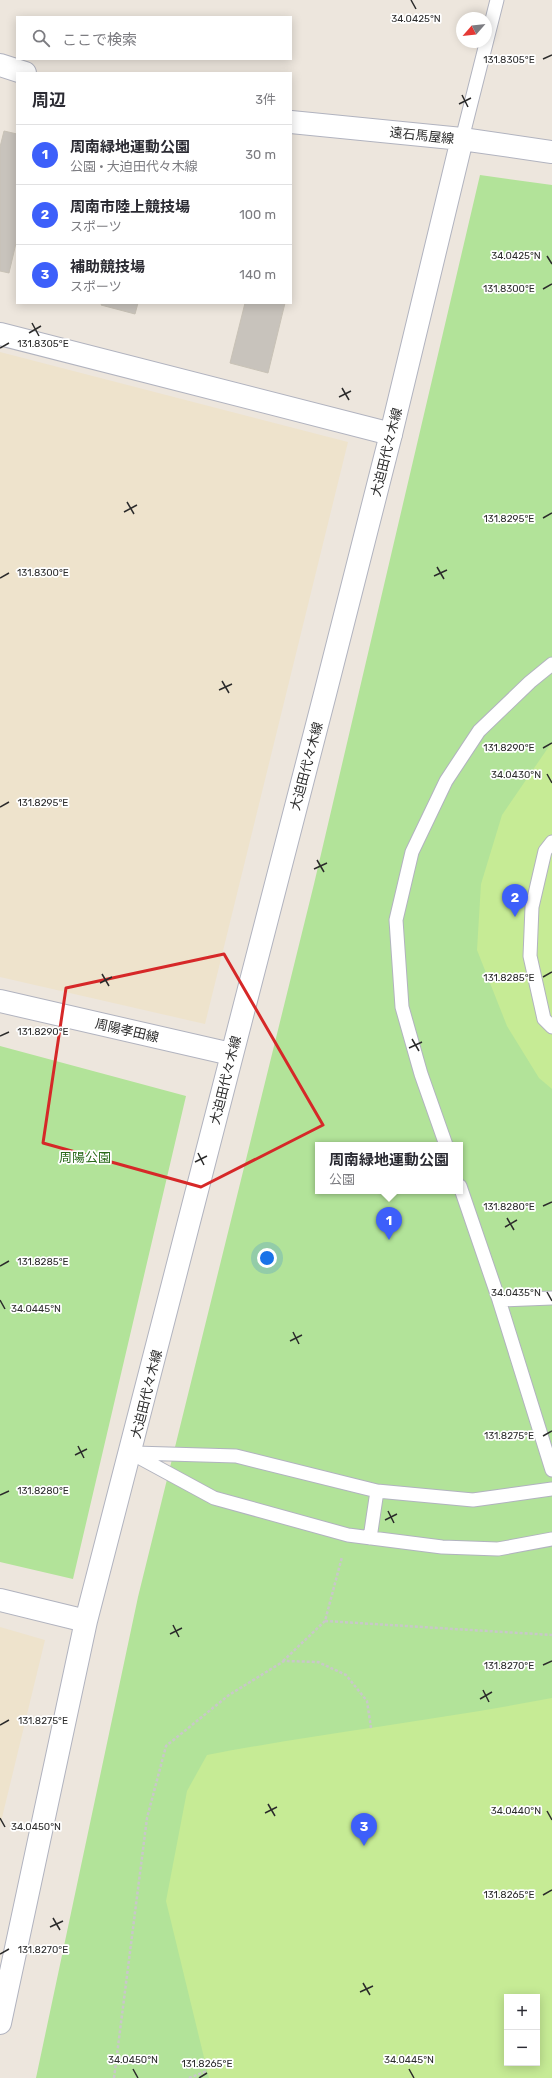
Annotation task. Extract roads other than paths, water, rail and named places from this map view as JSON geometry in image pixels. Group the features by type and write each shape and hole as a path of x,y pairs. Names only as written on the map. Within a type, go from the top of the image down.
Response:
{"street":[{"path":"0,65 22,72"},
{"name":"遠石馬屋線","path":"292,122 462,139 552,152"},
{"name":"大迫田代々木線","path":"0,2023 86,1621 131,1453 231,1054 391,434 462,139"},
{"path":"0,334 391,434"},
{"name":"周陽孝田線","path":"0,1001 231,1054"},
{"path":"0,1600 86,1621"}],"lane":[{"path":"462,139 497,0"},
{"path":"445,1142 421,1074 402,1007 396,920 412,852 446,781 479,731 530,682 552,664"},
{"path":"552,842 545,851 532,907 530,956 544,1019 552,1027"},
{"path":"463,1194 499,1300 552,1470"},
{"path":"499,1300 552,1298"},
{"path":"131,1453 236,1456 377,1491 473,1500 552,1489"},
{"path":"131,1453 214,1498 348,1535 442,1548 498,1549 552,1539"},
{"path":"370,1538 377,1491"}],"place":[{"name":"周南市陸上競技場","path":"515,917"},
{"name":"周南緑地運動公園","path":"389,1240"},
{"name":"補助競技場","path":"364,1846"}],"park label":[{"name":"周陽公園","path":"85,1157"}]}
